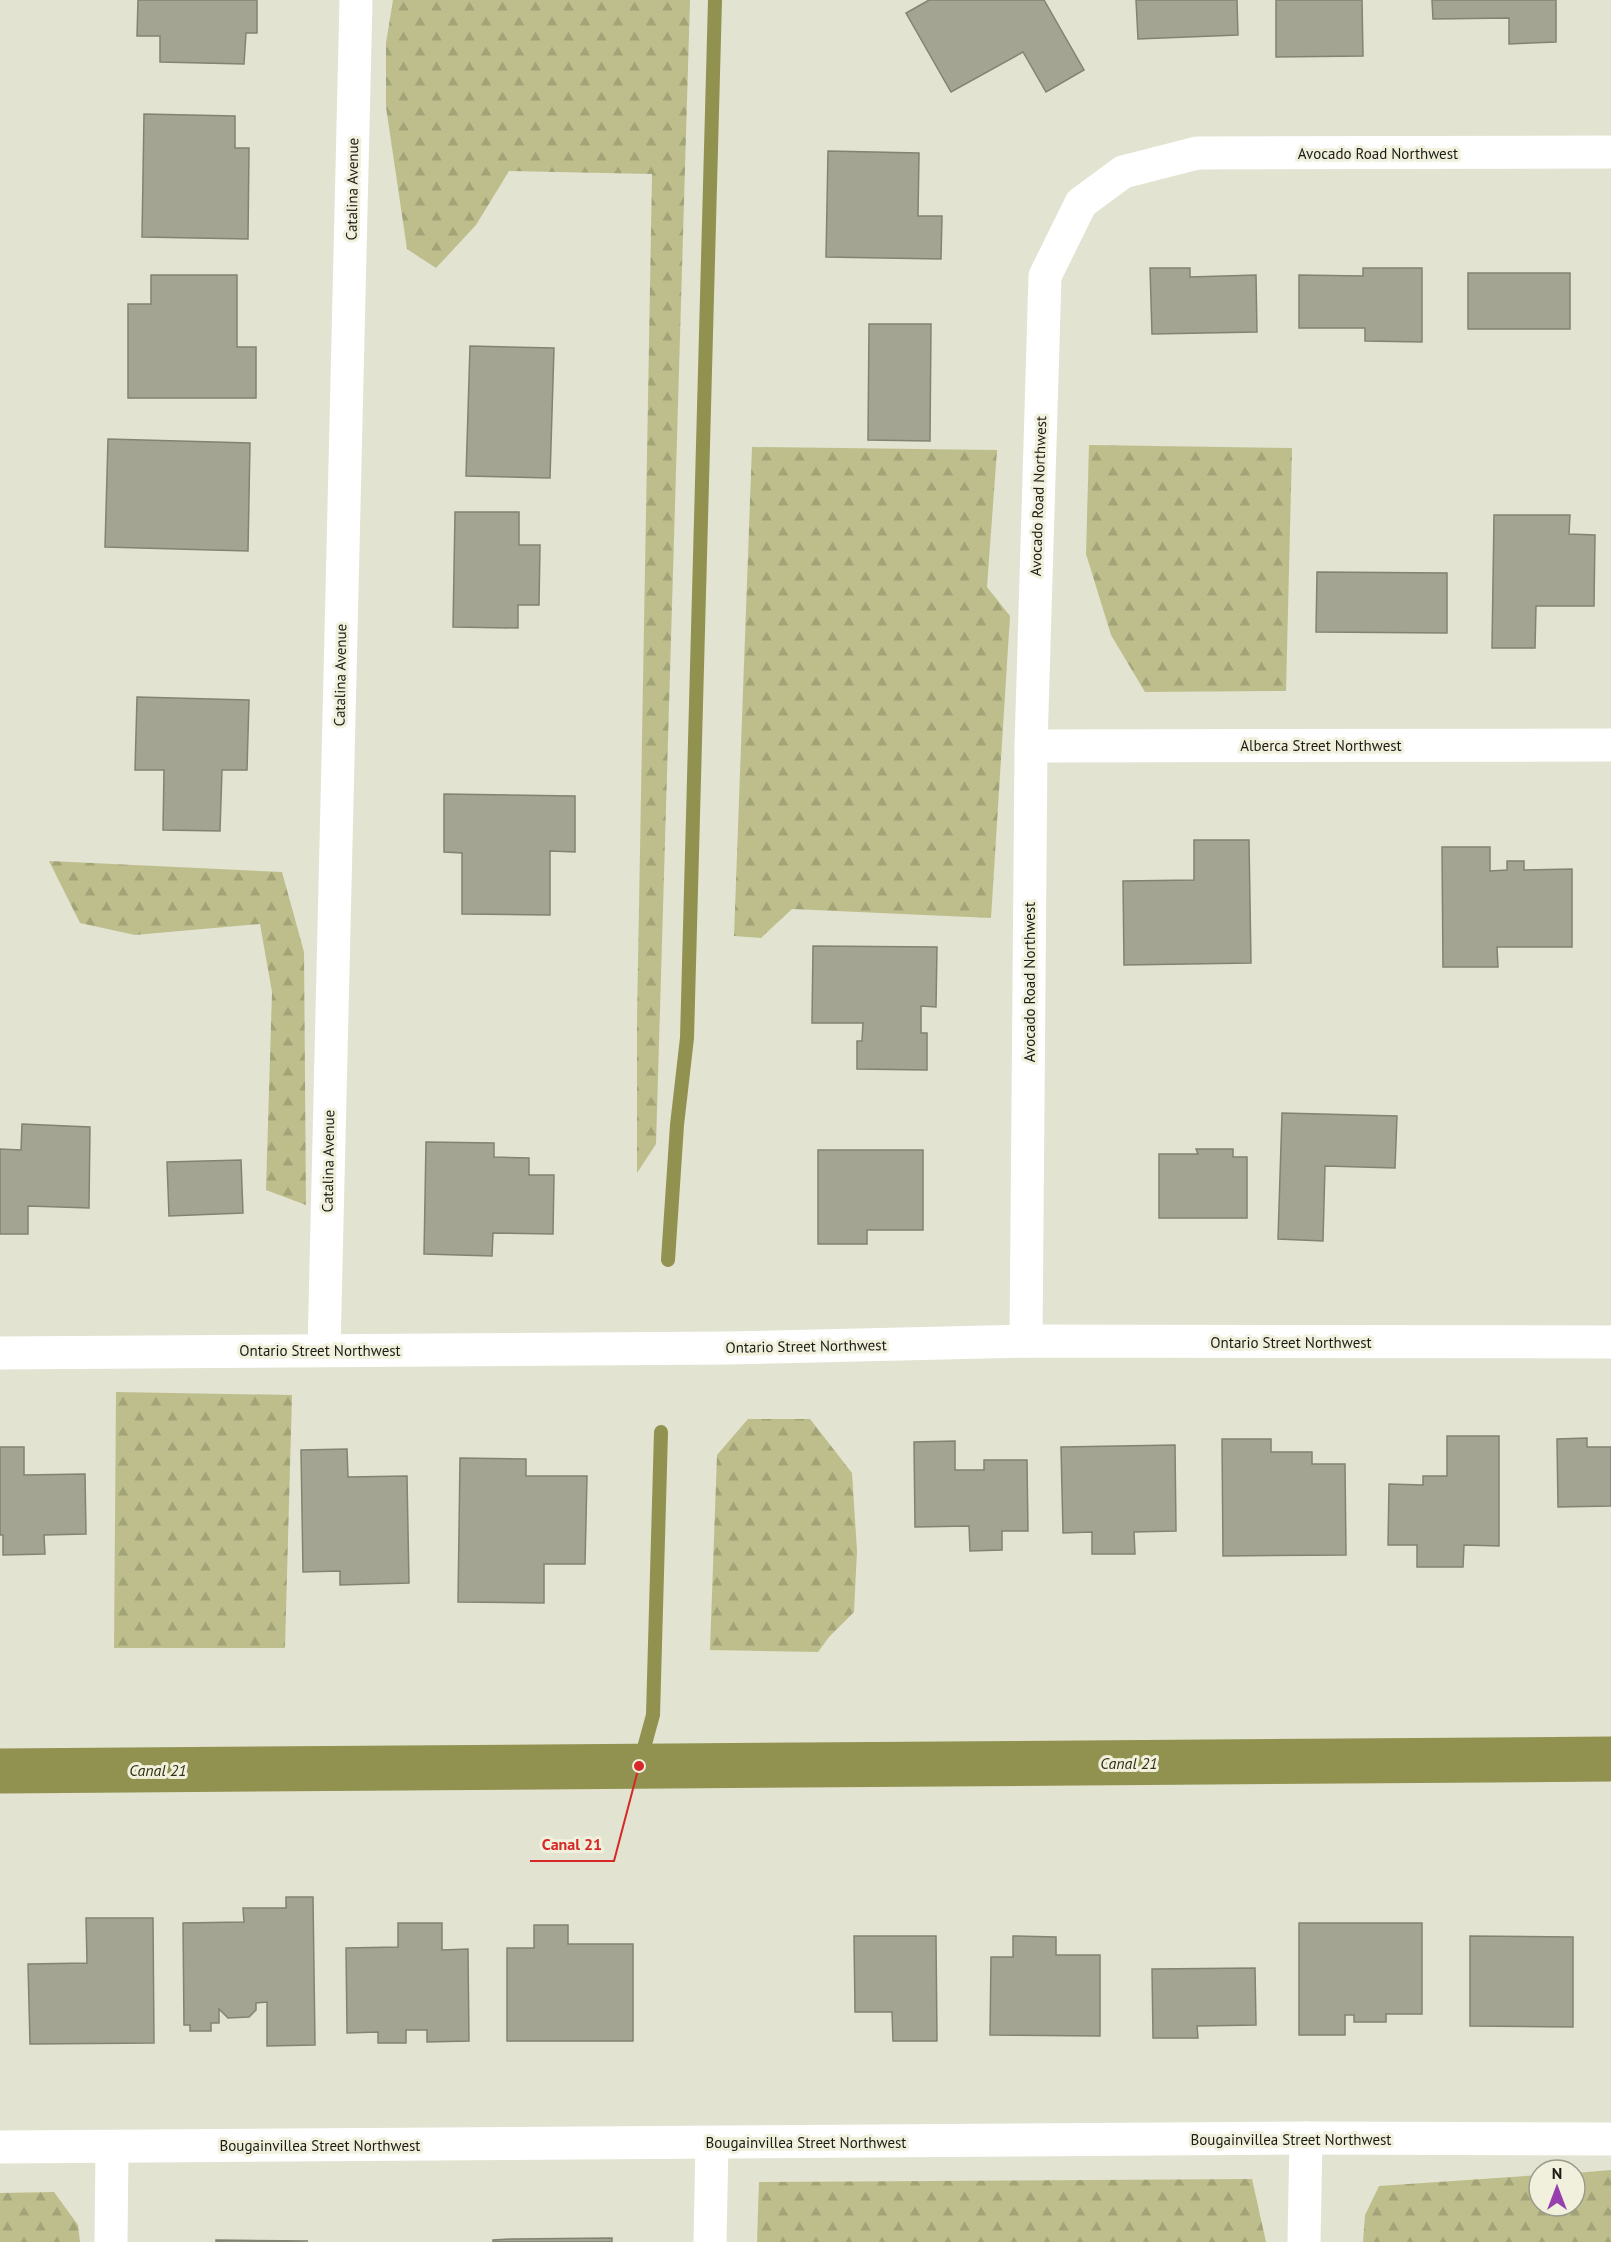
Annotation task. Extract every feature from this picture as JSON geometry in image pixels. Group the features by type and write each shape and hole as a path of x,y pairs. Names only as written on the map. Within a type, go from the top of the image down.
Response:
{"street":[{"name":"Catalina Avenue","path":"324,1350 356,0"},
{"name":"Avocado Road Northwest","path":"1026,1341 1031,746 1045,276 1080,202 1123,172 1197,153 1611,152"},
{"name":"Alberca Street Northwest","path":"1031,746 1611,745"},
{"name":"Ontario Street Northwest","path":"0,1353 717,1348 1026,1341 1611,1342"},
{"name":"Bougainvillea Street Northwest","path":"0,2147 1306,2138 1611,2139"},
{"path":"1304,2242 1306,2138"},
{"path":"710,2242 712,2143"},
{"path":"111,2242 112,2147"}],"green space":[{"path":"393,0 690,0 656,1144 637,1173 637,1020 652,174 509,171 476,225 436,268 407,249 386,107 386,43"},
{"path":"1089,445 1292,448 1286,691 1145,692 1111,635 1086,554"},
{"path":"752,447 997,450 987,587 1010,616 991,918 792,909 761,938 734,936"},
{"path":"49,861 282,872 304,952 306,1205 266,1190 272,992 260,924 135,935 80,923"},
{"path":"116,1392 292,1395 285,1648 114,1648"},
{"path":"748,1419 810,1419 852,1473 857,1551 854,1612 829,1637 818,1652 710,1650 717,1455"},
{"path":"1611,2170 1611,2242 1363,2242 1365,2215 1379,2186 1527,2176 1527,2218 1587,2218 1587,2172"},
{"path":"1252,2179 1266,2242 757,2242 759,2182"},
{"path":"54,2192 78,2225 80,2242 0,2242 0,2193"}],"building":[{"path":"138,0 257,0 257,33 246,33 244,64 160,62 160,36 137,36"},
{"path":"929,0 1044,0 1084,70 1046,92 1023,52 951,92 906,13"},
{"path":"1136,0 1237,0 1238,35 1138,39"},
{"path":"1276,0 1362,0 1363,56 1276,57"},
{"path":"1432,0 1556,0 1556,42 1509,44 1509,18 1433,19"},
{"path":"144,114 235,116 235,148 249,148 248,239 142,237"},
{"path":"828,151 919,153 918,216 942,216 941,259 826,257"},
{"path":"1150,268 1190,268 1190,277 1256,275 1257,332 1152,334"},
{"path":"1363,268 1422,268 1422,342 1365,341 1365,328 1299,328 1299,275 1363,276"},
{"path":"1468,273 1570,273 1570,329 1468,329"},
{"path":"151,275 237,275 237,347 256,347 256,398 128,398 128,304 151,304"},
{"path":"869,324 931,324 930,441 868,440"},
{"path":"470,346 554,348 550,478 466,476"},
{"path":"108,439 250,443 248,551 105,547"},
{"path":"455,512 519,512 519,545 540,545 539,605 518,605 518,628 453,627"},
{"path":"1494,515 1570,515 1569,534 1595,535 1594,606 1536,606 1535,648 1492,648"},
{"path":"1317,572 1447,573 1447,633 1316,632"},
{"path":"137,697 249,700 247,770 222,770 220,831 163,830 164,770 135,770"},
{"path":"444,794 575,796 575,852 550,851 550,915 462,914 462,853 444,852"},
{"path":"1194,840 1249,840 1251,963 1124,965 1123,881 1194,880"},
{"path":"1442,847 1490,847 1490,871 1507,870 1507,861 1524,861 1524,870 1572,869 1572,947 1497,947 1498,967 1443,967"},
{"path":"813,946 937,947 936,1007 921,1006 921,1033 927,1033 927,1070 857,1069 857,1041 862,1041 863,1023 812,1023"},
{"path":"1282,1113 1397,1116 1395,1168 1325,1166 1323,1241 1278,1239"},
{"path":"22,1124 90,1127 89,1208 28,1206 28,1234 0,1234 0,1149 21,1150"},
{"path":"426,1142 494,1143 494,1157 529,1158 529,1175 554,1175 553,1234 493,1233 492,1256 424,1254"},
{"path":"1196,1149 1233,1149 1233,1157 1247,1157 1247,1218 1159,1218 1159,1154 1198,1154"},
{"path":"818,1150 923,1150 923,1230 867,1230 867,1244 818,1244"},
{"path":"241,1160 243,1213 169,1216 167,1162"},
{"path":"1447,1436 1499,1436 1499,1546 1464,1545 1463,1567 1417,1567 1417,1545 1388,1545 1389,1484 1423,1485 1423,1476 1447,1476"},
{"path":"1587,1438 1587,1447 1611,1447 1611,1506 1558,1507 1557,1439"},
{"path":"1222,1439 1271,1439 1271,1452 1312,1452 1312,1464 1345,1464 1346,1555 1223,1556"},
{"path":"955,1441 955,1470 984,1470 984,1460 1027,1460 1028,1531 1002,1531 1002,1550 970,1551 969,1526 915,1527 914,1442"},
{"path":"1175,1445 1176,1531 1134,1532 1135,1554 1092,1554 1092,1532 1063,1533 1061,1447"},
{"path":"0,1447 24,1447 24,1475 85,1474 86,1534 44,1535 45,1554 3,1555 3,1535 0,1535"},
{"path":"347,1449 348,1477 407,1476 409,1583 340,1585 340,1571 303,1572 301,1450"},
{"path":"460,1458 526,1459 526,1476 587,1476 585,1564 544,1564 544,1603 458,1602"},
{"path":"286,1897 313,1897 315,2045 267,2046 267,2002 256,2003 256,2010 249,2017 228,2018 219,2009 219,2023 211,2023 211,2031 190,2031 190,2025 184,2025 183,1923 244,1922 243,1908 286,1908"},
{"path":"86,1918 153,1918 154,2043 30,2044 28,1964 87,1963"},
{"path":"398,1923 442,1923 442,1950 468,1949 469,2041 427,2042 427,2030 406,2030 406,2043 378,2043 378,2032 347,2033 346,1948 398,1947"},
{"path":"1299,1923 1422,1923 1422,2014 1386,2014 1386,2022 1354,2022 1354,2015 1345,2015 1345,2035 1299,2035"},
{"path":"534,1925 568,1925 568,1944 633,1944 633,2041 507,2041 507,1948 534,1948"},
{"path":"854,1936 936,1936 937,2041 893,2041 892,2012 855,2012"},
{"path":"1013,1936 1056,1937 1056,1955 1100,1955 1100,2036 990,2035 991,1957 1013,1957"},
{"path":"1470,1936 1573,1937 1573,2027 1470,2026"},
{"path":"1255,1968 1256,2025 1197,2026 1198,2038 1153,2038 1152,1969"},
{"path":"612,2238 612,2242 493,2242 493,2240 512,2239"},
{"path":"216,2240 308,2241 216,2242"}],"waterway":[{"path":"668,1260 677,1125 687,1038 715,0"},
{"path":"639,1766 653,1715 661,1432"},
{"name":"Canal 21","path":"0,1771 1611,1759"}],"place":[{"name":"Canal 21","path":"639,1766"}]}
